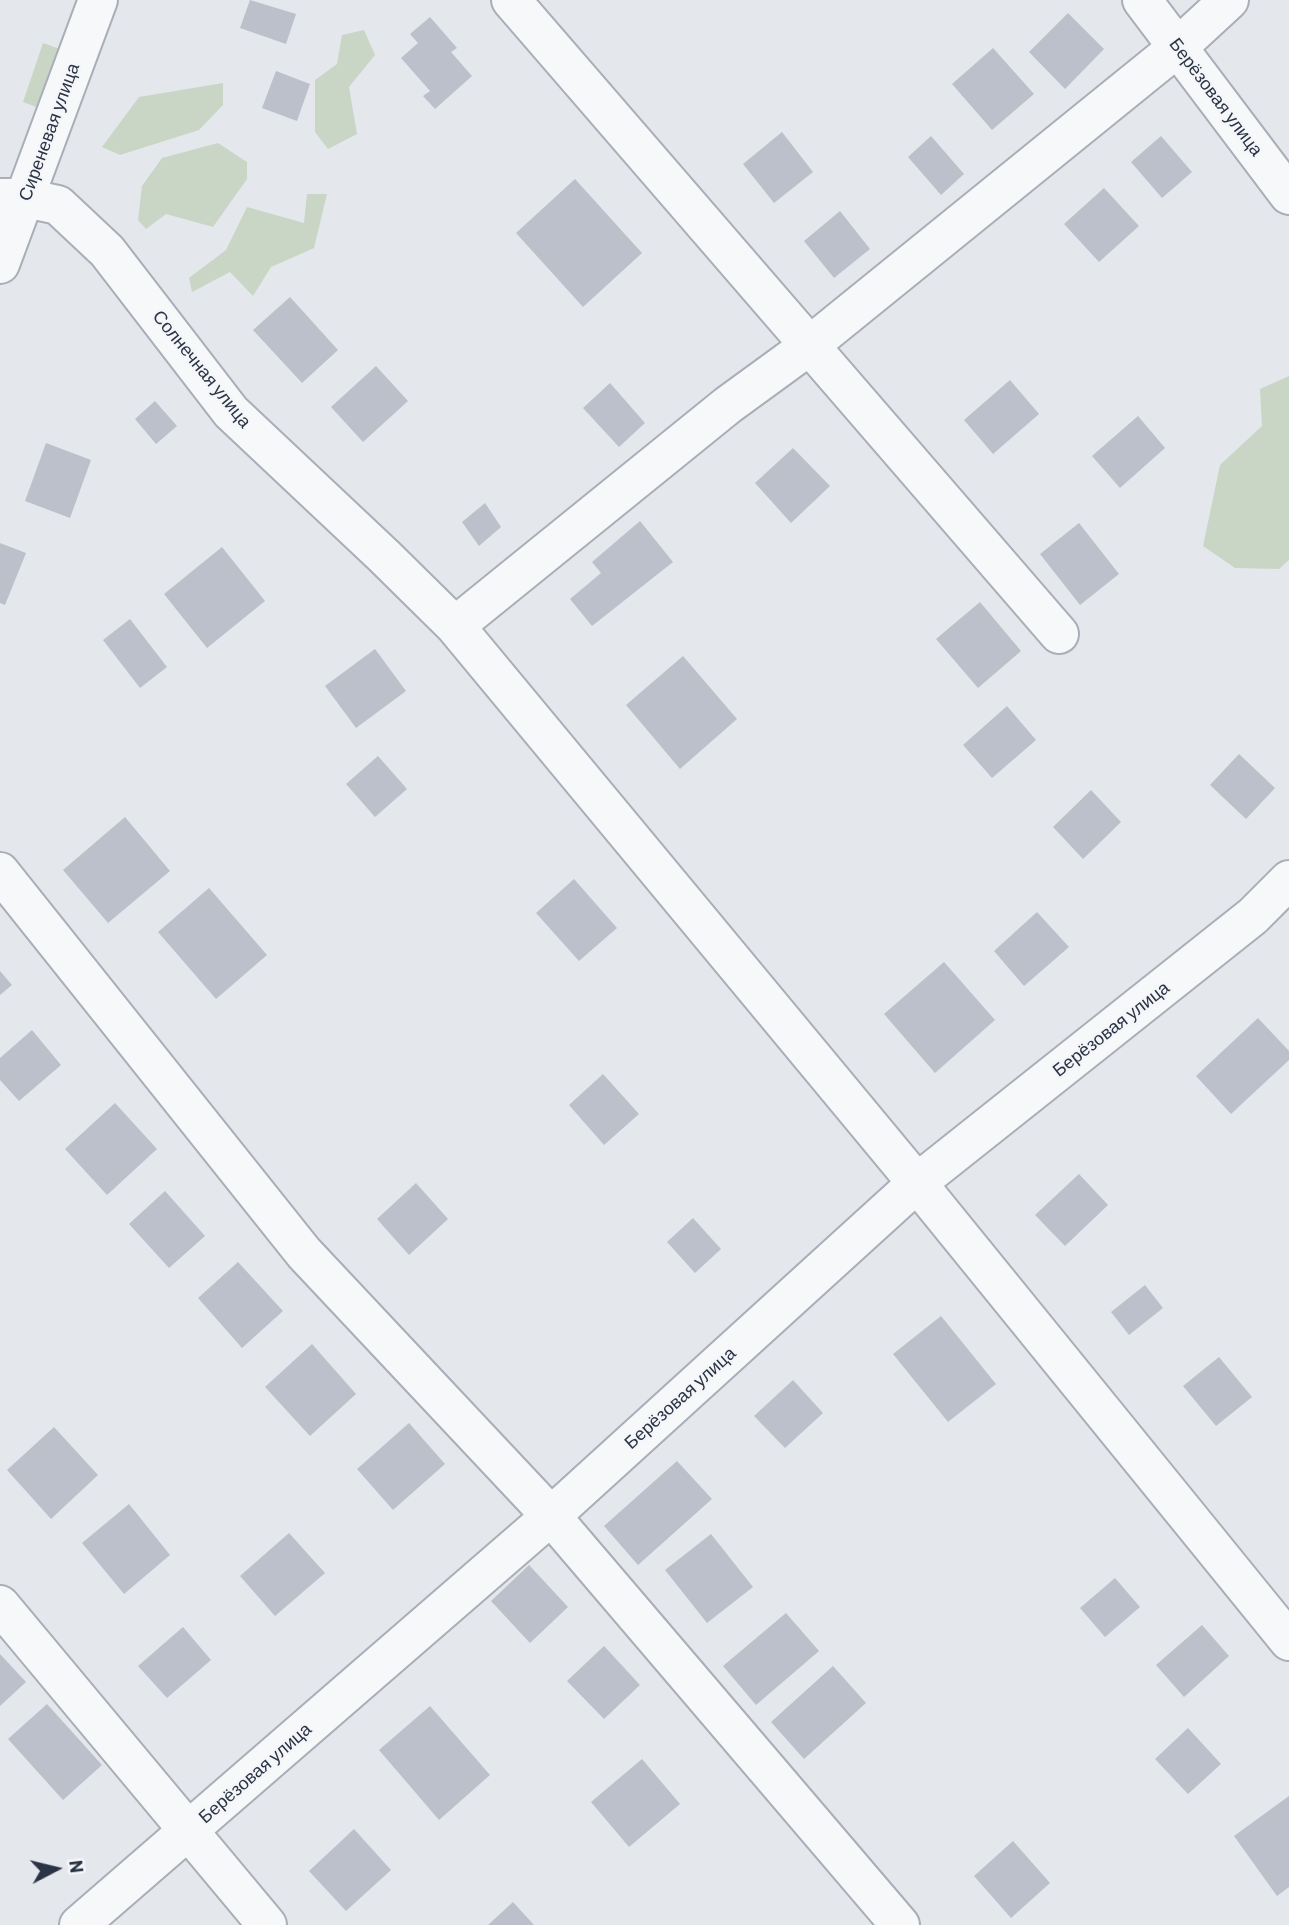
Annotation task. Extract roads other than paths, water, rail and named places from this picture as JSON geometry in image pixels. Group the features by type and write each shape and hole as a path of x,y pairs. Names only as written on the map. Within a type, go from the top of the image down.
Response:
{"street":[{"path":"511,0 1059,634"},
{"name":"Берёзовая улица","path":"1142,0 1289,195"},
{"path":"455,626 728,405 809,346 1178,47 1229,0"},
{"name":"Сиреневая улица","path":"0,264 13,198 88,3"},
{"name":"Солнечная улица","path":"13,198 58,205 107,251 231,412 455,626 918,1183 1289,1641"},
{"path":"0,872 304,1253 551,1516 900,1925"},
{"name":"Берёзовая улица","path":"79,1925 551,1516 918,1183 1253,916 1289,880"},
{"path":"0,1605 267,1925"}]}
